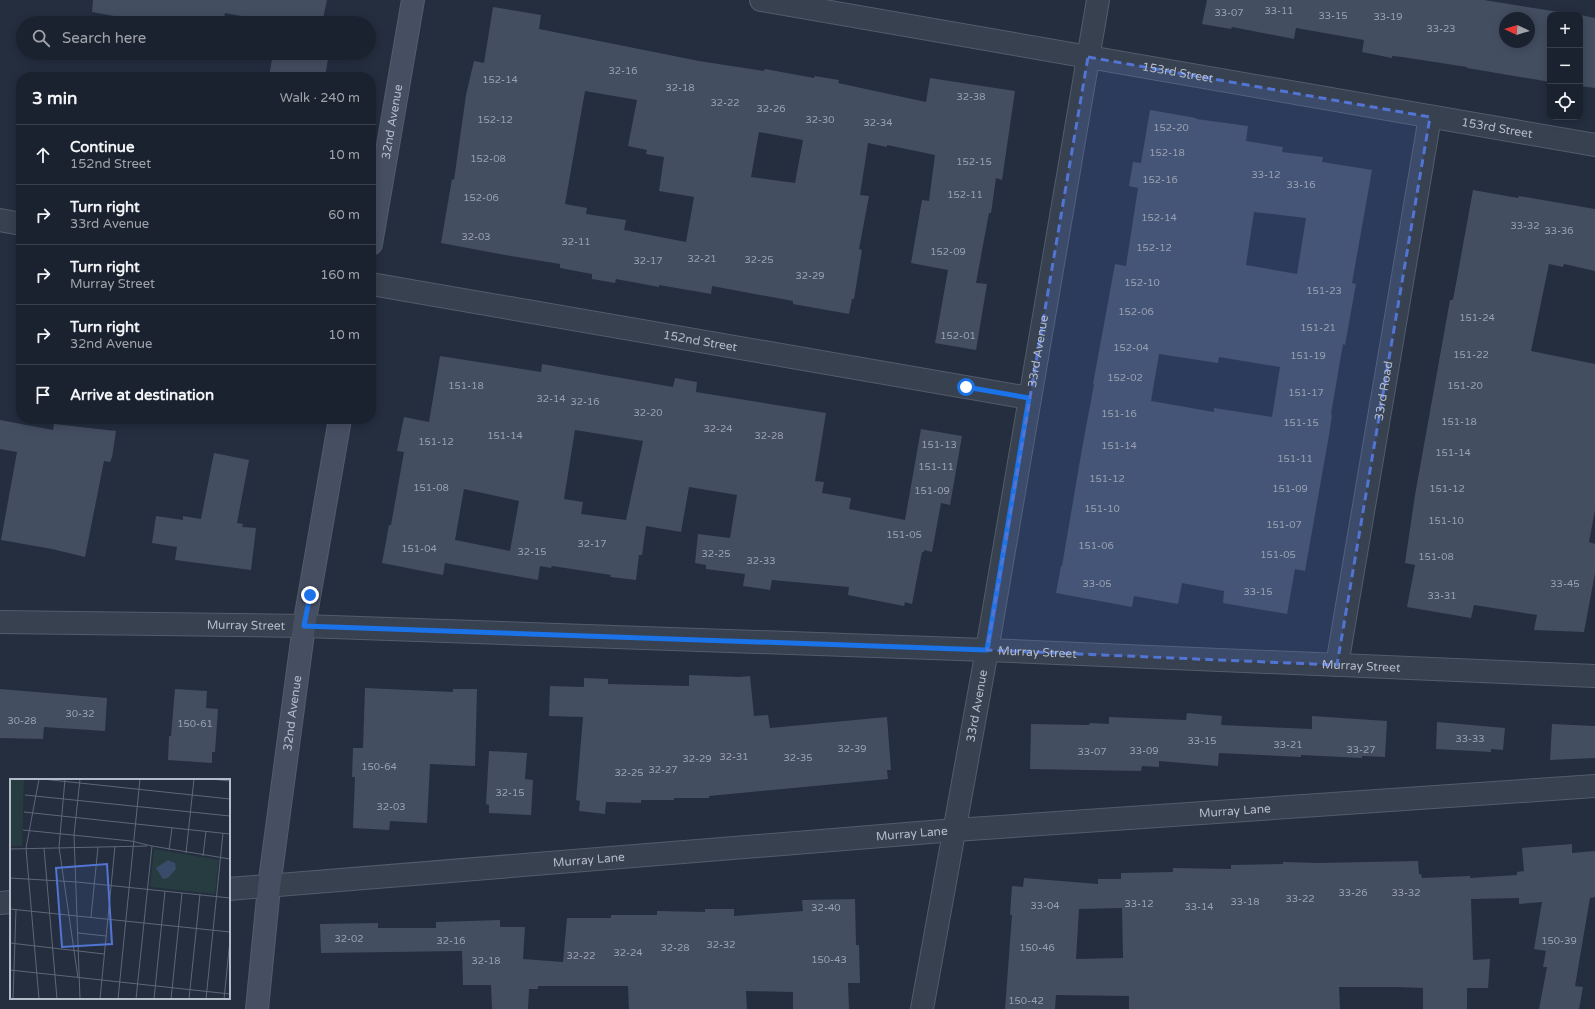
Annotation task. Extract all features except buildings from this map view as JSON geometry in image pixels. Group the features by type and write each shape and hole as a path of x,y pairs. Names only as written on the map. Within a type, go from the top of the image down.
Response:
{"street":[{"name":"32nd Avenue","path":"376,215 413,0"},
{"name":"153rd Street","path":"761,0 1595,145"},
{"name":"33rd Avenue","path":"922,1009 987,650 1098,0"},
{"name":"33rd Road","path":"1337,664 1430,117"},
{"path":"0,220 16,223"},
{"name":"152nd Street","path":"376,285 1029,398"},
{"name":"32nd Avenue","path":"257,1009 269,887 304,626 339,424"},
{"name":"Murray Street","path":"0,622 304,626 987,650 1595,676"},
{"name":"Murray Lane","path":"230,889 269,887 955,830 1595,786"},
{"path":"0,903 10,902"}],"highlighted area":[{"path":"1088,57 1430,117 1337,665 987,650"}],"route":[{"path":"310,595 304,626 987,650 1029,398 966,387"}]}
